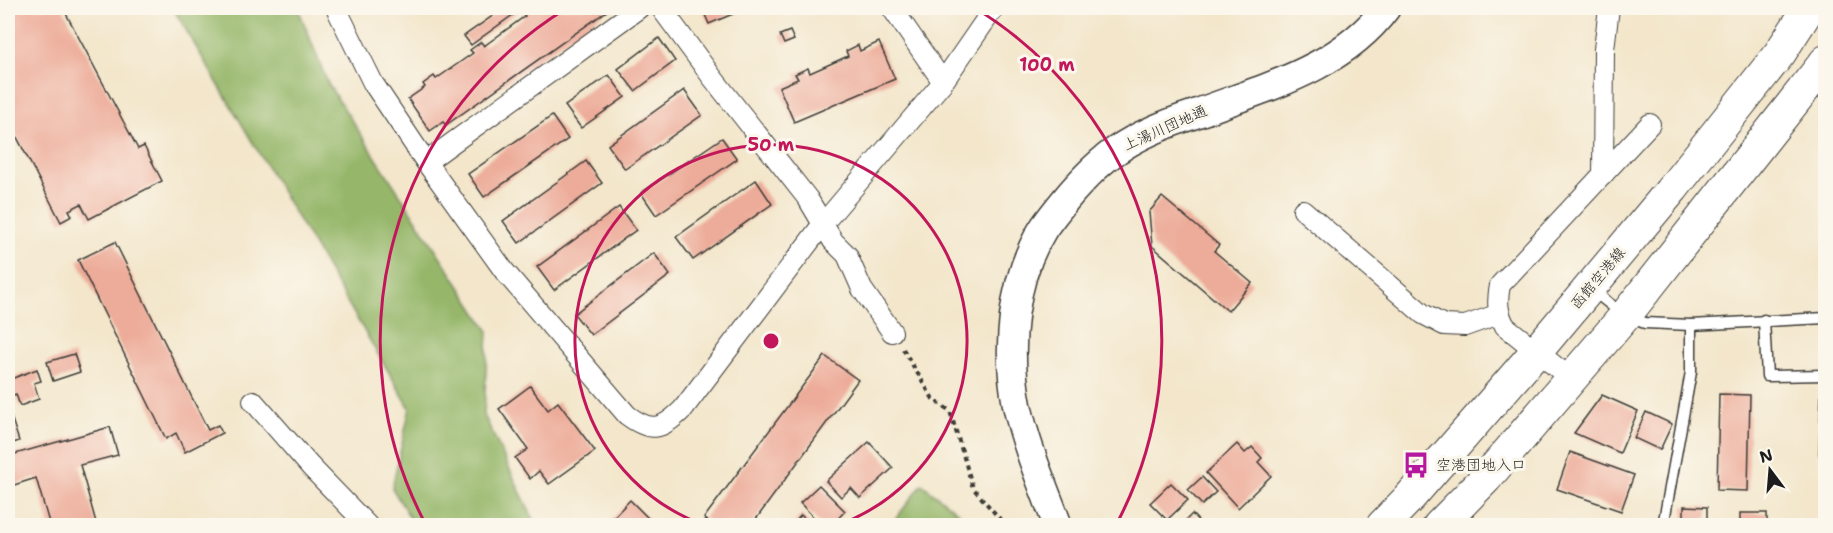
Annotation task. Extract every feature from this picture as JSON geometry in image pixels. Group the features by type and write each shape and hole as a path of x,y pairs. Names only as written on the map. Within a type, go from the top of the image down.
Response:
{"main road":[{"name":"函館空港線","path":"1382,525 1418,489 1590,289 1780,53 1805,14 1826,46"},
{"path":"1439,525 1486,478 1625,316 1826,61"}],"street":[{"path":"336,8 373,83 505,272 627,415 645,426 663,426 683,409 822,225 943,82 994,8"},
{"path":"426,162 639,8"},
{"path":"661,8 808,199 833,241 848,255 862,289 892,332"},
{"path":"892,8 943,82"},
{"name":"上湯川団地通","path":"1058,525 1030,452 1017,406 1011,355 1012,326 1017,297 1042,230 1096,166 1118,149 1164,126 1313,68 1339,54 1363,34 1386,8"},
{"path":"1603,175 1605,49 1609,8"},
{"path":"1570,378 1505,326 1499,314 1497,302 1500,285 1650,124"},
{"path":"1303,210 1423,314 1444,325 1465,326 1499,314"},
{"path":"254,401 310,466 368,525"}],"lane":[{"path":"1590,289 1625,316 1645,322 1691,325 1826,318"},
{"path":"1764,320 1767,376 1826,375"},
{"path":"1663,525 1692,372 1691,325"}],"path":[{"path":"892,332 933,399 950,411 973,488 1006,525"}],"green space":[{"path":"173,8 298,8 328,84 488,330 484,415 536,525 414,525 392,488 410,408"},
{"path":"922,484 974,525 900,525 895,520"}],"building":[{"path":"8,8 63,8 138,149 144,146 162,181 89,219 81,204 69,210 72,216 61,222 8,120 8,103 12,100 8,91"},
{"path":"504,8 521,9 471,45 464,36"},
{"path":"530,8 611,8 446,125 443,122 430,131 408,99 425,87 423,84 434,76 436,79 473,53 470,50 481,42 484,46 525,16 523,13"},
{"path":"702,8 747,8 709,24"},
{"path":"790,31 794,40 784,44 780,35"},
{"path":"659,38 675,61 635,91 618,69"},
{"path":"879,42 895,79 794,122 779,87 798,79 795,74 808,68 810,73 848,56 846,51 858,45 860,51"},
{"path":"609,75 625,97 581,128 565,106"},
{"path":"684,90 702,115 625,169 608,145"},
{"path":"552,116 568,139 484,197 468,174"},
{"path":"722,138 737,159 656,215 641,193"},
{"path":"586,161 602,183 519,243 503,221"},
{"path":"756,180 772,204 693,260 676,237"},
{"path":"1162,197 1219,245 1214,251 1252,283 1228,311 1152,246 1149,212"},
{"path":"619,207 636,230 554,290 537,267"},
{"path":"115,242 208,430 218,425 222,433 185,452 176,433 166,439 78,260"},
{"path":"654,253 670,275 591,335 574,314"},
{"path":"74,354 80,372 53,381 47,362"},
{"path":"825,356 858,380 751,526 714,526 704,518"},
{"path":"37,369 41,381 34,383 39,399 20,406 16,394 8,397 8,371 11,379"},
{"path":"530,386 548,410 558,402 595,451 549,484 539,471 530,479 515,458 528,449 499,409"},
{"path":"1821,393 1826,393 1826,454 1819,454"},
{"path":"1719,394 1750,395 1748,491 1717,490"},
{"path":"1602,395 1638,411 1620,453 1574,433"},
{"path":"8,407 19,441 8,445"},
{"path":"1646,412 1672,424 1660,450 1634,438"},
{"path":"110,427 118,455 80,465 97,526 50,526 36,478 8,487 8,456"},
{"path":"869,442 893,468 860,498 851,488 841,497 826,481"},
{"path":"1237,444 1245,453 1252,447 1262,458 1258,462 1271,476 1238,508 1206,473"},
{"path":"1570,452 1634,475 1621,511 1557,489"},
{"path":"1202,477 1216,492 1202,505 1188,490"},
{"path":"1171,483 1188,500 1167,520 1150,503"},
{"path":"819,485 845,511 831,526 822,526 800,503"},
{"path":"630,500 656,526 605,526"},
{"path":"1684,506 1707,507 1707,526 1684,526"},
{"path":"1740,513 1767,513 1767,526 1740,526"},
{"path":"1192,514 1203,526 1180,526"},
{"path":"801,515 812,526 792,526"}],"place":[{"name":"空港団地入口","path":"1416,465"}]}
